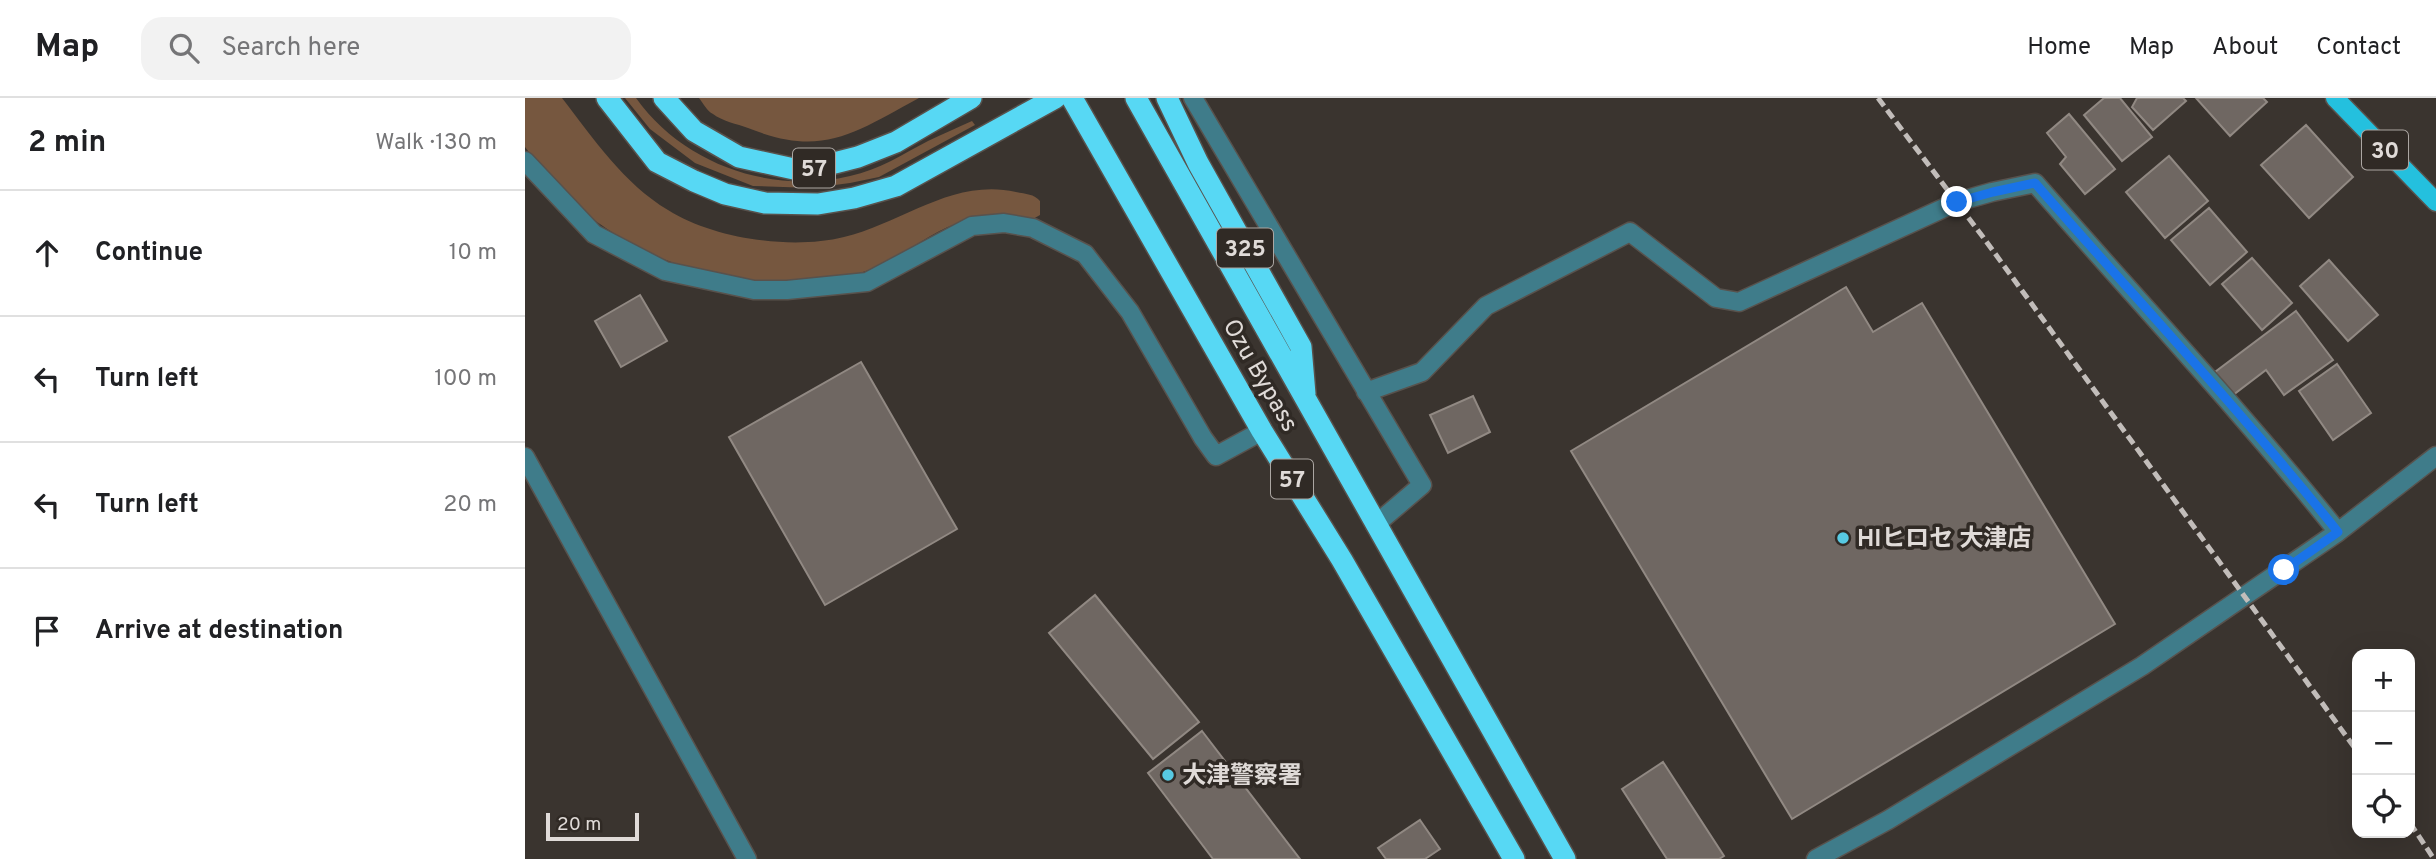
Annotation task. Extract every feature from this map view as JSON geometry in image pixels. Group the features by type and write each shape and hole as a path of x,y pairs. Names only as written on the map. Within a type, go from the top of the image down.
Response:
{"highway":[{"name":"57","path":"607,98 657,162 694,181 725,194 765,203 818,204 854,198 896,186 1055,98"},
{"name":"57","path":"664,98 694,131 739,157 803,171 858,158 896,142 971,98"},
{"name":"Ozu Bypass","path":"1072,98 1262,431 1342,560 1514,859"},
{"name":"Ozu Bypass","path":"1136,98 1565,859"},
{"name":"325","path":"1167,98 1198,163 1301,348 1306,402"}],"main road":[{"name":"30","path":"2335,98 2436,202"}],"street":[{"path":"1193,98 1422,485 1375,525"},
{"path":"525,162 594,234 665,271 754,290 786,290 867,282 972,226 1004,223 1033,228 1085,254 1130,312 1216,456 1262,431"},
{"path":"1366,392 1422,372 1486,306 1630,232 1716,298 1739,302 1957,202 2035,183 2186,356 2270,447 2338,532"},
{"path":"1816,859 1888,820 2142,666 2338,532 2436,456"},
{"path":"525,457 747,859"}],"shaded area":[{"path":"525,98 562,98 610,159 637,187 668,210 687,220 730,235 778,242 823,241 866,230 949,196 993,189 1035,197 1040,201 1040,215 1033,219 985,218 957,223 879,266 842,277 811,281 771,281 711,274 683,266 628,242 570,201 525,147"},
{"path":"625,98 636,98 655,121 678,141 704,157 731,169 790,181 820,181 861,173 881,166 972,121 975,125 879,177 812,188 753,186 695,163 650,129"},
{"path":"699,98 919,98 856,131 818,141 797,141 774,137 721,119 711,113"}],"building":[{"path":"2104,98 2120,98 2152,137 2122,161 2084,115"},
{"path":"2137,98 2183,98 2186,101 2153,130 2132,107"},
{"path":"2196,98 2263,98 2267,102 2230,136"},
{"path":"2069,114 2115,169 2085,194 2060,164 2066,157 2047,133"},
{"path":"2306,125 2353,177 2309,218 2261,165"},
{"path":"2169,156 2208,201 2165,238 2126,192"},
{"path":"2209,208 2247,252 2210,285 2171,240"},
{"path":"2252,258 2292,303 2262,330 2222,284"},
{"path":"2329,260 2378,315 2348,341 2300,286"},
{"name":"HIヒロセ 大津店","path":"1846,287 1873,332 1922,303 2115,624 1792,819 1571,451"},
{"path":"640,295 667,341 621,367 595,321"},
{"path":"2296,311 2333,360 2284,395 2266,370 2233,395 2215,372"},
{"path":"861,362 957,529 825,605 729,437"},
{"path":"2337,364 2371,413 2333,440 2299,391"},
{"path":"1473,396 1490,432 1448,453 1430,415"},
{"path":"1095,595 1199,722 1153,759 1049,633"},
{"path":"1202,731 1300,859 1213,859 1148,773"},
{"path":"1663,762 1724,856 1719,859 1667,859 1622,789"},
{"path":"1420,820 1440,849 1425,859 1386,859 1378,848"}],"railway":[{"path":"1878,98 1983,237 2352,744"},
{"path":"2415,830 2434,859"}],"place":[{"name":"HIヒロセ 大津店","path":"1843,538"},
{"name":"大津警察署","path":"1168,775"}],"route":[{"path":"1957,202 2035,183 2186,356 2270,447 2338,532 2284,570"}]}
